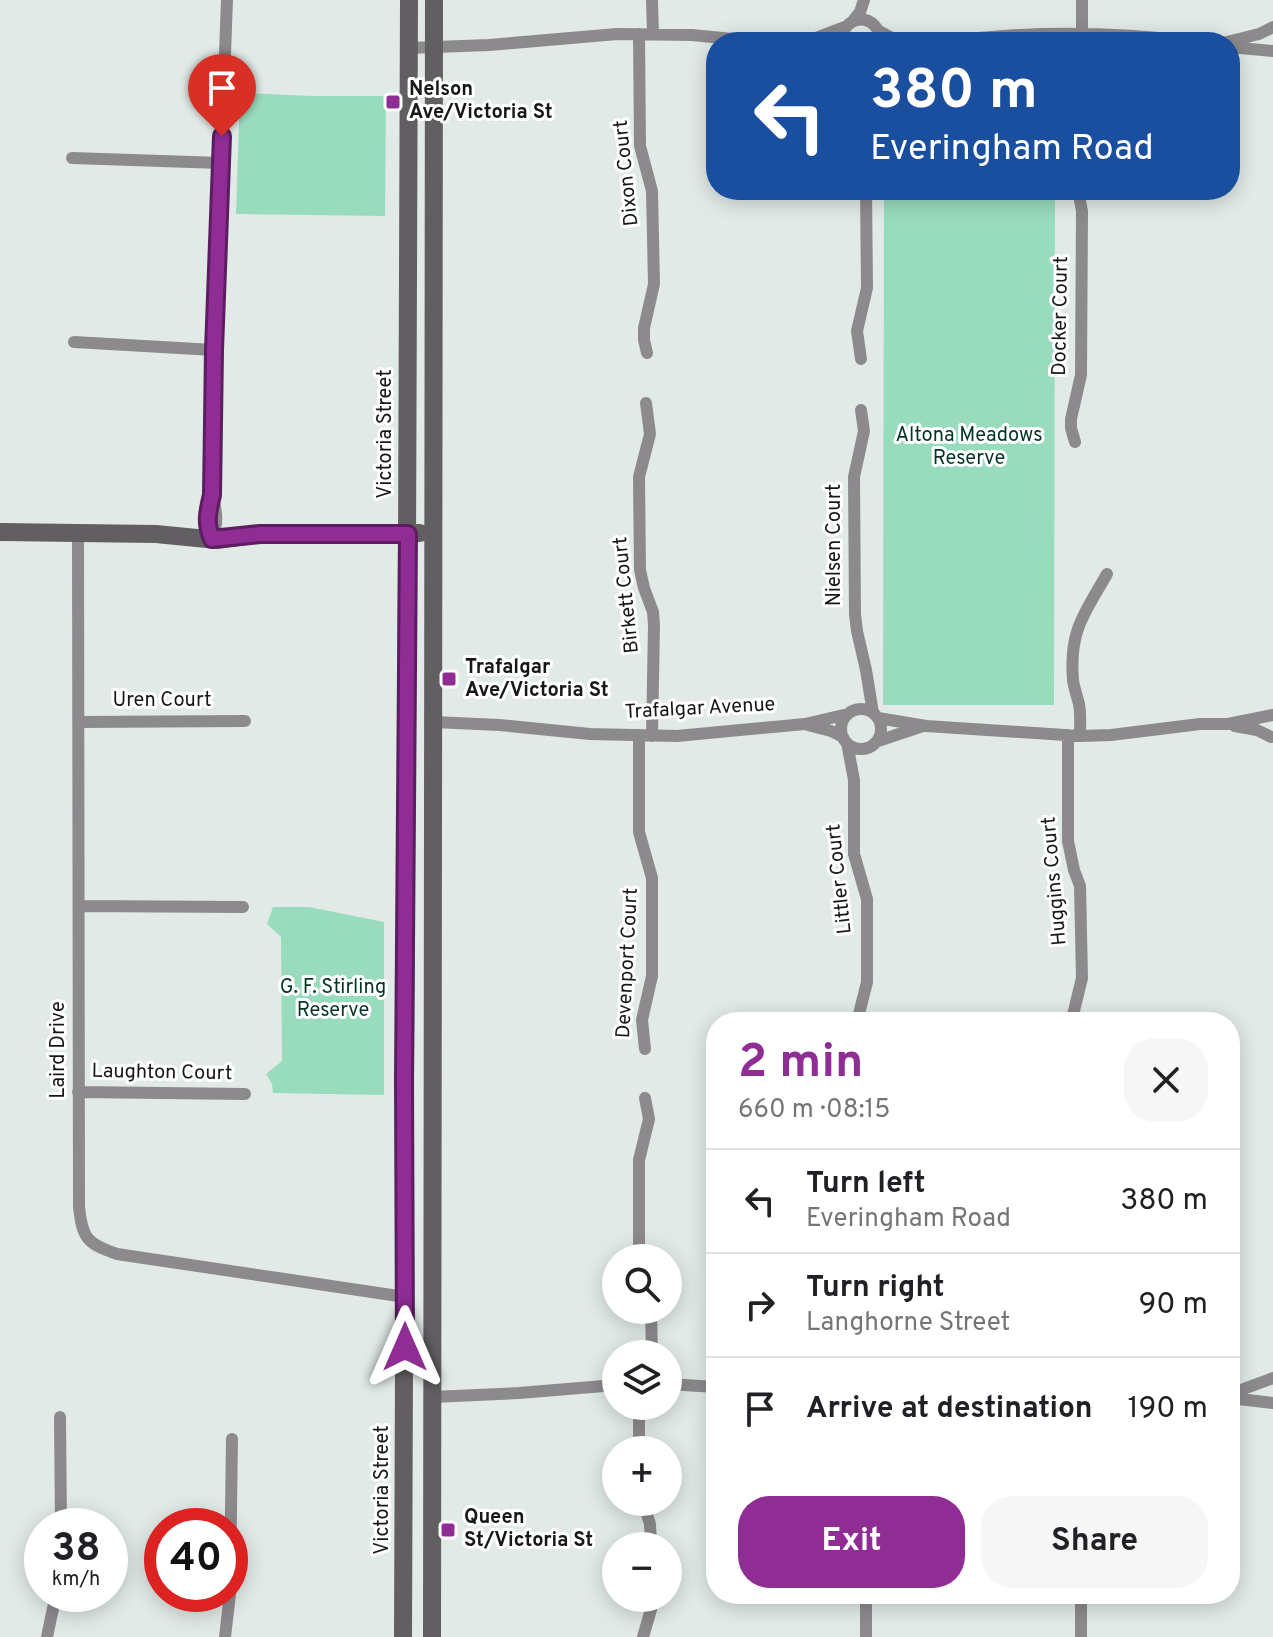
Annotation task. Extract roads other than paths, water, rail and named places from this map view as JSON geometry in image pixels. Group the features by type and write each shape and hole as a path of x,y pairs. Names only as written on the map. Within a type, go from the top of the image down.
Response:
{"street":[{"path":"212,531 207,513 212,495 227,0"},
{"name":"Victoria Street","path":"403,1637 409,0"},
{"path":"432,1637 434,0"},
{"name":"Dixon Court","path":"647,353 644,328 654,284 653,206 640,146 646,34 652,0"},
{"path":"843,32 867,0"},
{"path":"867,0 878,32"},
{"path":"1075,32 1082,0"},
{"path":"829,32 862,20 878,32"},
{"path":"1240,40 1273,29 1273,50 1240,46"},
{"path":"409,48 489,45 592,35 706,36"},
{"path":"72,158 221,163"},
{"path":"861,359 857,331 867,288 866,200"},
{"name":"Docker Court","path":"1075,442 1071,419 1081,375 1080,200"},
{"path":"74,342 214,350"},
{"name":"Birkett Court","path":"646,403 650,434 639,477 640,570 654,625 646,736"},
{"name":"Nielsen Court","path":"861,410 864,431 854,477 855,614 875,715"},
{"path":"0,532 435,533"},
{"name":"Laird Drive","path":"78,533 78,1092 80,1223 85,1238 97,1247 117,1254 405,1297"},
{"name":"Huggins Court","path":"1074,1012 1082,978 1080,886 1068,841 1074,735 1080,707 1073,683 1072,647 1075,632 1107,574"},
{"path":"867,681 860,700 841,725 845,740 859,749 926,726"},
{"path":"850,712 863,709 875,715 926,726 1074,735 1111,735 1200,724 1228,724 1273,716 1270,725 1272,738"},
{"name":"Trafalgar Avenue","path":"406,722 483,724 646,736 699,735 805,724 850,712"},
{"path":"875,715 881,729 875,743"},
{"name":"Uren Court","path":"79,722 245,721"},
{"name":"Trafalgar Avenue","path":"805,724 831,731 845,740"},
{"path":"1228,724 1257,730 1272,738"},
{"name":"Devenport Court","path":"645,1049 642,1020 652,976 652,878 639,832 646,736"},
{"name":"Littler Court","path":"845,740 854,780 854,854 867,907 867,982 860,1012"},
{"name":"Littler Court","path":"854,780 859,764 875,743"},
{"path":"79,906 243,907"},
{"name":"Laughton Court","path":"78,1092 245,1094"},
{"path":"639,1244 639,1160 649,1119 645,1098"},
{"path":"1240,1392 1273,1380"},
{"path":"1240,1397 1273,1402 1270,1392 1273,1380"},
{"path":"682,1385 706,1386"},
{"path":"405,1396 519,1393 602,1386"},
{"path":"60,1417 61,1508"},
{"path":"231,1508 232,1439"},
{"path":"866,1604 866,1637"},
{"path":"1081,1604 1081,1637"},
{"path":"47,1637 52,1612"},
{"path":"225,1637 228,1612"},
{"path":"643,1637 650,1612"}],"place":[{"name":"Nelson Ave/Victoria St","path":"393,102"},
{"name":"Trafalgar Ave/Victoria St","path":"449,679"},
{"name":"Queen St/Victoria St","path":"448,1530"}],"park label":[{"name":"Altona Meadows Reserve","path":"969,448"},
{"name":"G. F. Stirling Reserve","path":"333,1000"}]}
